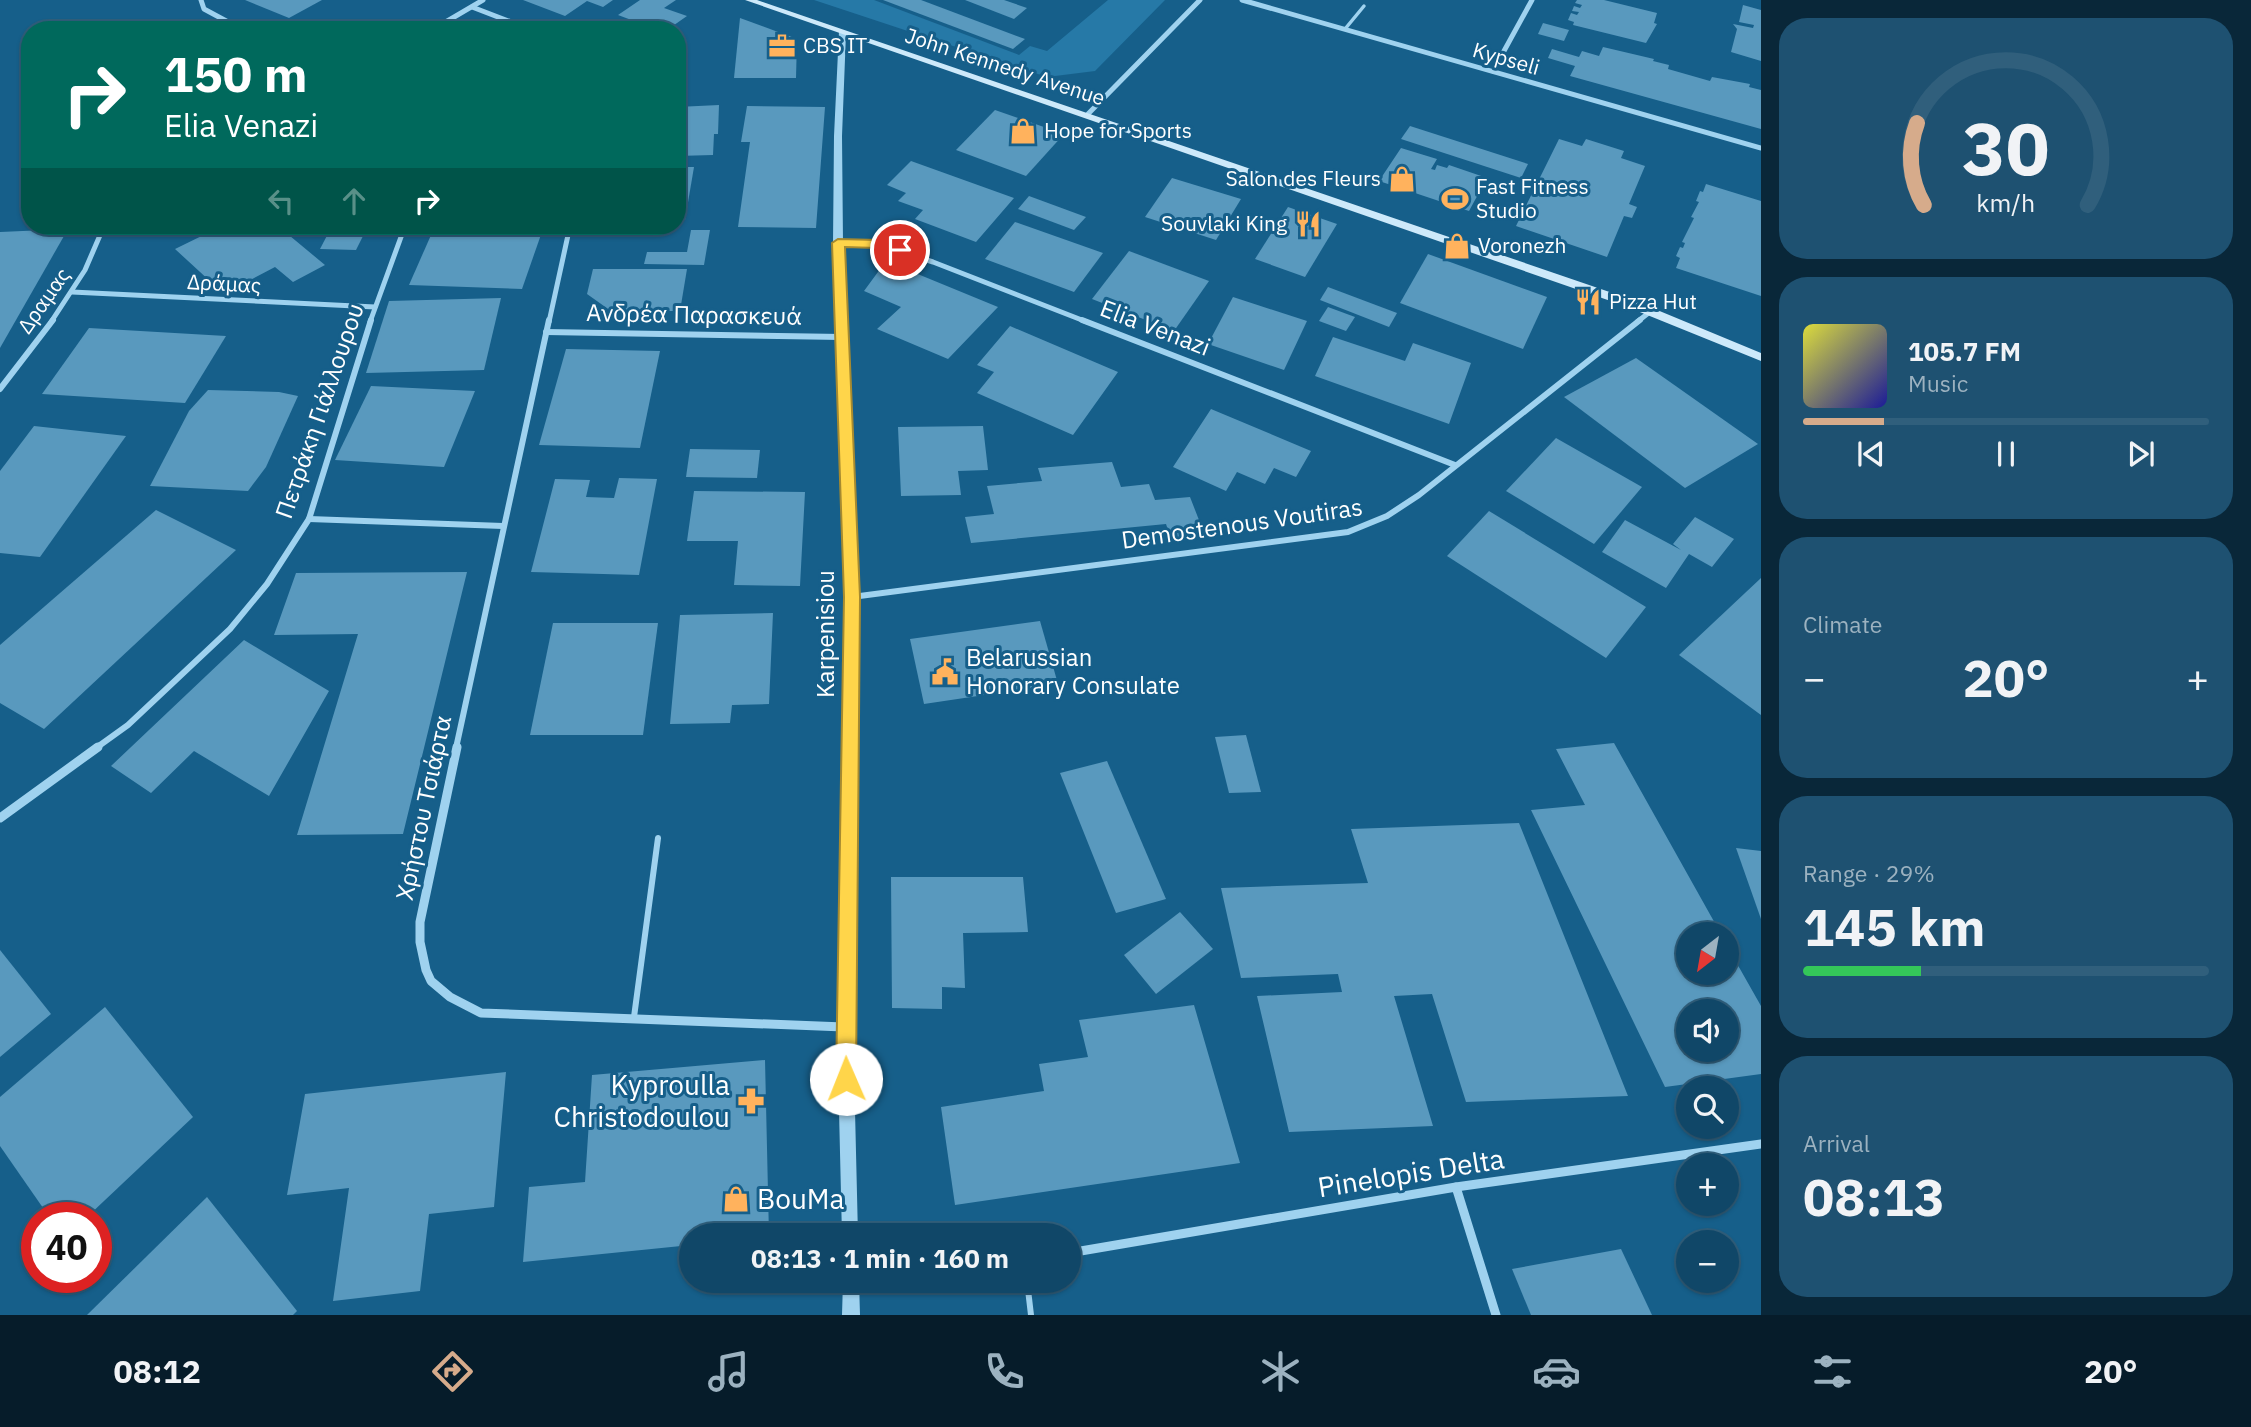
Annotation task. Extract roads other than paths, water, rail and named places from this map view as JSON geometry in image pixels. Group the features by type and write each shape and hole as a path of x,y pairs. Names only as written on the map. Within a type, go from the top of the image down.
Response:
{"main road":[{"name":"John Kennedy Avenue","path":"750,0 1088,114 1651,311 1761,357"}],"street":[{"path":"201,0 204,9 226,21"},
{"path":"447,21 483,0"},
{"path":"1088,114 1200,0"},
{"name":"Kypseli","path":"1242,0 1761,148"},
{"path":"1493,71 1532,0"},
{"path":"472,6 510,21"},
{"name":"Karpenisiou","path":"842,33 838,123 838,243 852,597 845,1027 850,1223"},
{"name":"Δραμας","path":"0,389 72,292 95,255 101,235"},
{"name":"Πετράκη Γιάλλουρου","path":"0,818 64,774 128,724 230,629 267,584 309,519 374,307 402,235"},
{"name":"Χρήστου Τσιάρτα","path":"567,235 420,922 420,959 435,987 452,1000 481,1013 845,1027"},
{"name":"Elia Venazi","path":"838,243 878,244 933,262 1455,465"},
{"name":"Δράμας","path":"72,292 374,307"},
{"name":"Demostenous Voutiras","path":"852,597 1348,532 1377,523 1404,508 1651,311"},
{"name":"Ανδρέα Παρασκευά","path":"546,332 842,337"},
{"path":"309,519 503,526"},
{"name":"Pinelopis Delta","path":"1081,1251 1456,1187 1761,1144"},
{"path":"1456,1187 1496,1315"},
{"path":"851,1293 851,1315"}],"lane":[{"path":"1345,29 1364,6"},
{"path":"634,1017 658,838"},
{"path":"1028,1293 1031,1315"}],"place":[{"name":"CBS IT","path":"782,46"},
{"name":"Hope for Sports","path":"1023,131"},
{"name":"Salon des Fleurs","path":"1402,179"},
{"name":"Fast Fitness Studio","path":"1455,199"},
{"name":"Souvlaki King","path":"1308,224"},
{"name":"Voronezh","path":"1457,246"},
{"name":"Pizza Hut","path":"1588,302"},
{"name":"Belarussian Honorary Consulate","path":"945,672"},
{"name":"Kyproulla Christodoulou","path":"751,1101"},
{"name":"BouMa","path":"736,1199"}]}
